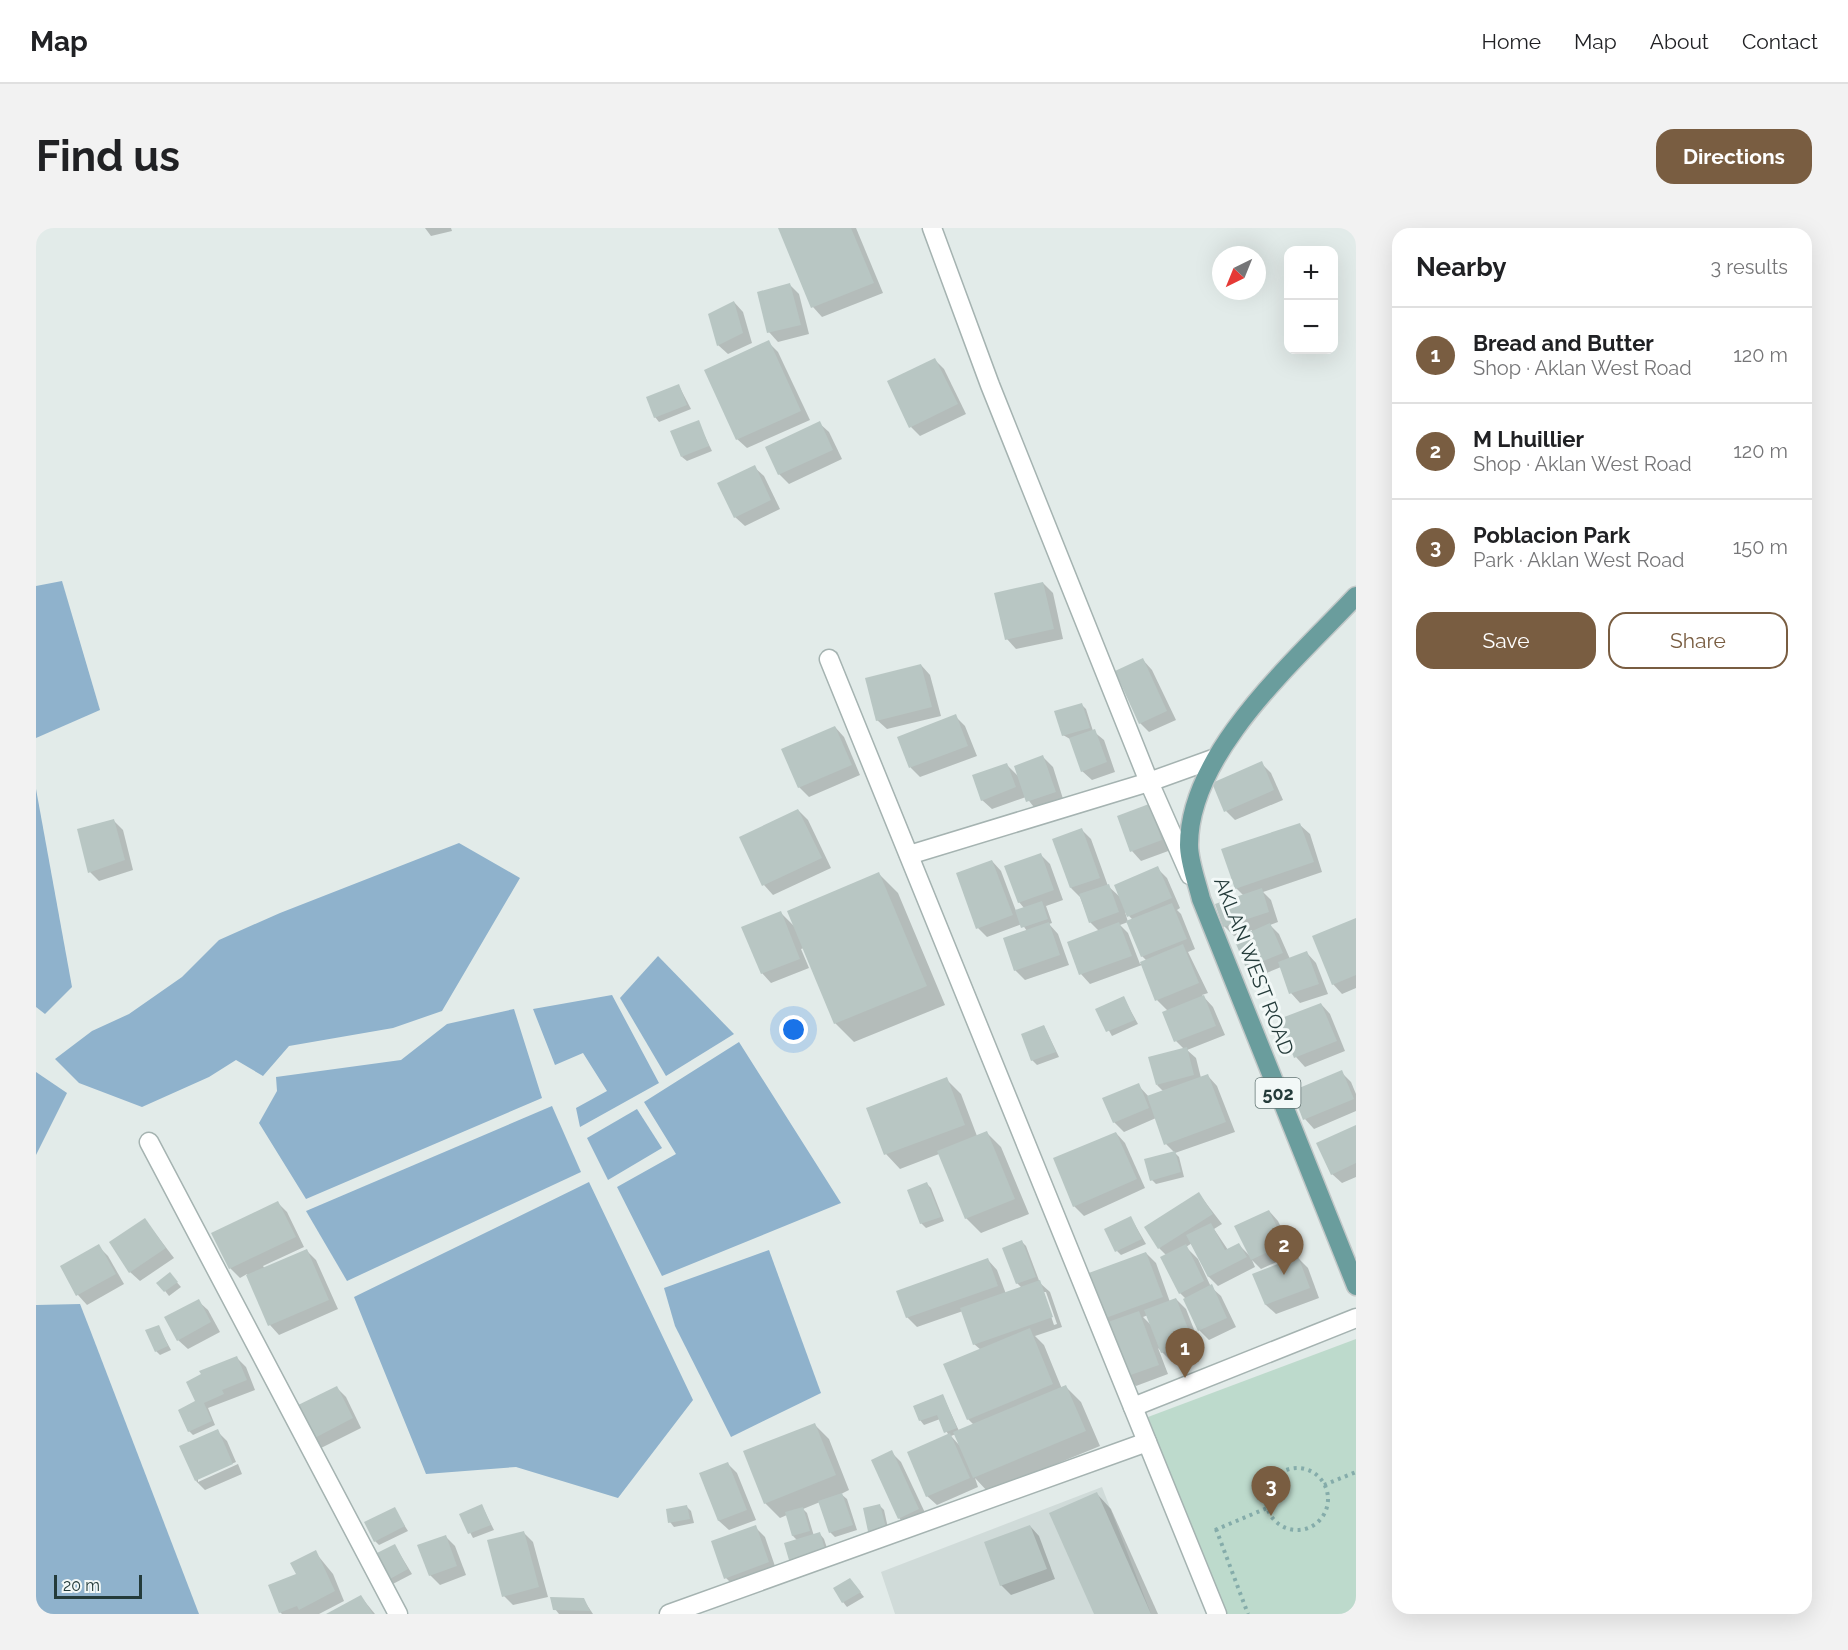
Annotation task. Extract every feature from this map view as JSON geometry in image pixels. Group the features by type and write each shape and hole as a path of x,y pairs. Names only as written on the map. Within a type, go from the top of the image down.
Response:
{"main road":[{"name":"AKLAN WEST ROAD","path":"1356,596 1258,702 1213,759 1195,801 1189,846 1201,899 1356,1286"}],"street":[{"path":"932,228 990,386 1149,783 1201,899"},
{"path":"829,659 1217,1614"},
{"path":"909,855 1149,783 1213,759"},
{"path":"149,1142 398,1614"},
{"path":"1133,1407 1356,1318"},
{"path":"669,1614 1147,1442"}],"path":[{"path":"1300,1468 1318,1477 1324,1485 1327,1505 1317,1522 1308,1527 1288,1529 1272,1517 1267,1508 1268,1488 1280,1472 1300,1468"},
{"path":"1324,1485 1356,1472"},
{"path":"1187,1541 1267,1508"},
{"path":"1216,1529 1248,1614"}],"shaded area":[{"path":"1102,1487 1151,1614 895,1614 881,1572"}],"green space":[{"path":"1356,1339 1356,1614 1223,1614 1148,1417"}],"water":[{"path":"62,581 100,710 36,738 36,586"},
{"path":"36,789 72,987 45,1014 36,1007"},
{"path":"459,843 520,878 442,1011 393,1028 289,1046 263,1076 236,1060 209,1077 142,1107 79,1083 55,1059 92,1031 129,1014 182,977 219,940 280,913"},
{"path":"658,956 734,1034 666,1076 620,998"},
{"path":"612,995 659,1083 580,1127 576,1108 607,1091 583,1053 555,1065 533,1009"},
{"path":"514,1009 542,1098 306,1199 259,1123 277,1091 276,1077 401,1060 447,1024"},
{"path":"739,1042 841,1203 662,1276 617,1187 676,1154 644,1102"},
{"path":"36,1072 67,1093 36,1155"},
{"path":"552,1106 581,1172 347,1281 306,1211"},
{"path":"637,1109 662,1148 608,1180 587,1138"},
{"path":"589,1182 693,1400 618,1498 516,1467 426,1474 354,1297"},
{"path":"769,1250 821,1393 731,1437 675,1326 664,1288"},
{"path":"80,1304 199,1614 36,1614 36,1305"}],"building":[{"path":"778,228 851,228 874,283 811,308"},
{"path":"790,283 801,325 767,333 757,292"},
{"path":"734,301 743,333 717,346 708,314"},
{"path":"769,340 801,411 736,440 704,370"},
{"path":"935,358 958,404 909,428 887,381"},
{"path":"679,384 687,405 654,418 646,397"},
{"path":"699,420 709,446 681,457 670,431"},
{"path":"820,421 833,450 778,475 765,447"},
{"path":"755,465 771,500 734,518 717,483"},
{"path":"1043,582 1054,629 1005,640 994,593"},
{"path":"1143,658 1167,711 1139,724 1115,671"},
{"path":"921,664 932,707 876,721 865,678"},
{"path":"1082,703 1090,728 1062,736 1054,711"},
{"path":"956,714 968,746 909,768 897,737"},
{"path":"835,726 852,765 798,788 781,749"},
{"path":"1095,729 1107,762 1081,772 1069,738"},
{"path":"1043,755 1056,792 1026,802 1014,766"},
{"path":"1262,761 1274,790 1224,812 1212,783"},
{"path":"1007,763 1016,787 981,801 972,775"},
{"path":"1149,804 1162,840 1130,852 1117,816"},
{"path":"798,809 822,858 762,886 739,837"},
{"path":"114,819 125,860 88,873 77,829"},
{"path":"1300,823 1314,862 1235,889 1221,849"},
{"path":"1082,828 1100,878 1070,888 1052,839"},
{"path":"1041,853 1054,890 1018,903 1004,866"},
{"path":"992,860 1013,915 976,929 956,873"},
{"path":"1158,866 1172,898 1127,917 1114,885"},
{"path":"879,872 927,986 834,1024 787,911"},
{"path":"1109,884 1119,912 1089,923 1079,894"},
{"path":"1262,888 1269,912 1223,927 1215,904"},
{"path":"1042,901 1048,919 1021,928 1015,910"},
{"path":"1172,903 1187,939 1141,957 1126,921"},
{"path":"781,911 800,959 761,974 741,927"},
{"path":"1356,918 1356,975 1332,985 1312,936"},
{"path":"1049,922 1060,955 1014,971 1003,938"},
{"path":"1119,922 1132,956 1079,975 1067,942"},
{"path":"1270,923 1283,953 1246,968 1234,939"},
{"path":"1183,944 1199,983 1155,1001 1140,962"},
{"path":"1307,951 1319,984 1289,994 1278,962"},
{"path":"1204,995 1216,1026 1174,1042 1162,1012"},
{"path":"1124,996 1135,1020 1106,1032 1095,1009"},
{"path":"1321,1003 1337,1041 1294,1058 1279,1019"},
{"path":"1044,1025 1056,1052 1031,1061 1021,1034"},
{"path":"1187,1047 1194,1075 1156,1085 1148,1057"},
{"path":"1342,1070 1354,1099 1303,1120 1292,1091"},
{"path":"1208,1074 1226,1122 1164,1145 1147,1096"},
{"path":"947,1077 965,1125 884,1155 866,1108"},
{"path":"1139,1083 1149,1108 1113,1123 1102,1098"},
{"path":"1356,1125 1356,1163 1331,1175 1316,1143"},
{"path":"987,1131 1015,1199 965,1219 937,1151"},
{"path":"1116,1132 1137,1179 1073,1207 1053,1158"},
{"path":"1175,1151 1181,1172 1150,1181 1144,1159"},
{"path":"927,1182 941,1217 920,1224 907,1190"},
{"path":"1199,1192 1213,1214 1158,1249 1144,1227"},
{"path":"278,1201 296,1237 229,1269 211,1233"},
{"path":"1269,1210 1285,1244 1251,1260 1234,1226"},
{"path":"1131,1216 1142,1239 1115,1252 1104,1229"},
{"path":"145,1218 166,1248 129,1273 109,1242"},
{"path":"1211,1223 1225,1250 1239,1243 1247,1257 1208,1277 1186,1235"},
{"path":"1022,1240 1036,1277 1016,1284 1002,1248"},
{"path":"99,1244 116,1274 76,1296 60,1266"},
{"path":"1186,1244 1204,1281 1179,1294 1160,1257"},
{"path":"307,1249 329,1300 268,1326 246,1275"},
{"path":"1146,1252 1163,1297 1103,1319 1086,1274"},
{"path":"1298,1256 1310,1288 1265,1305 1252,1274"},
{"path":"988,1258 998,1286 906,1318 896,1291"},
{"path":"170,1272 178,1282 164,1292 156,1283"},
{"path":"1040,1280 1053,1317 973,1345 960,1308"},
{"path":"1212,1284 1227,1318 1198,1331 1183,1299"},
{"path":"1176,1298 1193,1341 1161,1353 1144,1310"},
{"path":"199,1299 211,1322 177,1341 164,1317"},
{"path":"1139,1311 1159,1365 1125,1377 1105,1323"},
{"path":"159,1325 168,1346 155,1352 145,1330"},
{"path":"1030,1328 1053,1384 967,1420 943,1364"},
{"path":"237,1356 247,1380 222,1390 224,1394 204,1403 212,1421 188,1432 178,1410 195,1401 186,1382 201,1374 199,1371"},
{"path":"1066,1385 1086,1431 973,1478 953,1432"},
{"path":"337,1386 353,1418 309,1441 292,1408"},
{"path":"943,1394 957,1428 944,1433 937,1415 919,1421 913,1406"},
{"path":"815,1423 836,1475 764,1504 743,1451"},
{"path":"218,1429 233,1464 195,1481 179,1446"},
{"path":"950,1433 970,1478 926,1497 907,1452"},
{"path":"892,1450 919,1509 898,1519 871,1460"},
{"path":"728,1462 747,1510 718,1521 699,1473"},
{"path":"1097,1492 1151,1614 1094,1614 1049,1513"},
{"path":"842,1493 853,1525 829,1533 818,1501"},
{"path":"482,1504 491,1525 468,1534 459,1514"},
{"path":"880,1504 887,1532 869,1536 863,1508"},
{"path":"687,1505 690,1519 668,1523 666,1509"},
{"path":"395,1507 405,1526 374,1542 364,1522"},
{"path":"803,1507 810,1531 792,1536 785,1512"},
{"path":"756,1525 769,1562 724,1579 711,1541"},
{"path":"1030,1525 1047,1569 1000,1586 984,1542"},
{"path":"524,1531 539,1587 502,1597 487,1540"},
{"path":"820,1532 827,1556 791,1567 784,1543"},
{"path":"446,1535 457,1566 429,1576 417,1545"},
{"path":"395,1544 408,1569 381,1584 367,1558"},
{"path":"316,1550 335,1591 299,1610 297,1606 279,1613 268,1585 296,1574 290,1563"},
{"path":"850,1578 861,1592 842,1603 833,1588"},
{"path":"361,1595 373,1614 326,1614"},
{"path":"550,1597 584,1598 590,1611 553,1610"}],"place":[{"name":"M Lhuillier","path":"1284,1275"},
{"name":"Bread and Butter","path":"1185,1378"},
{"name":"Poblacion Park","path":"1271,1516"}]}
